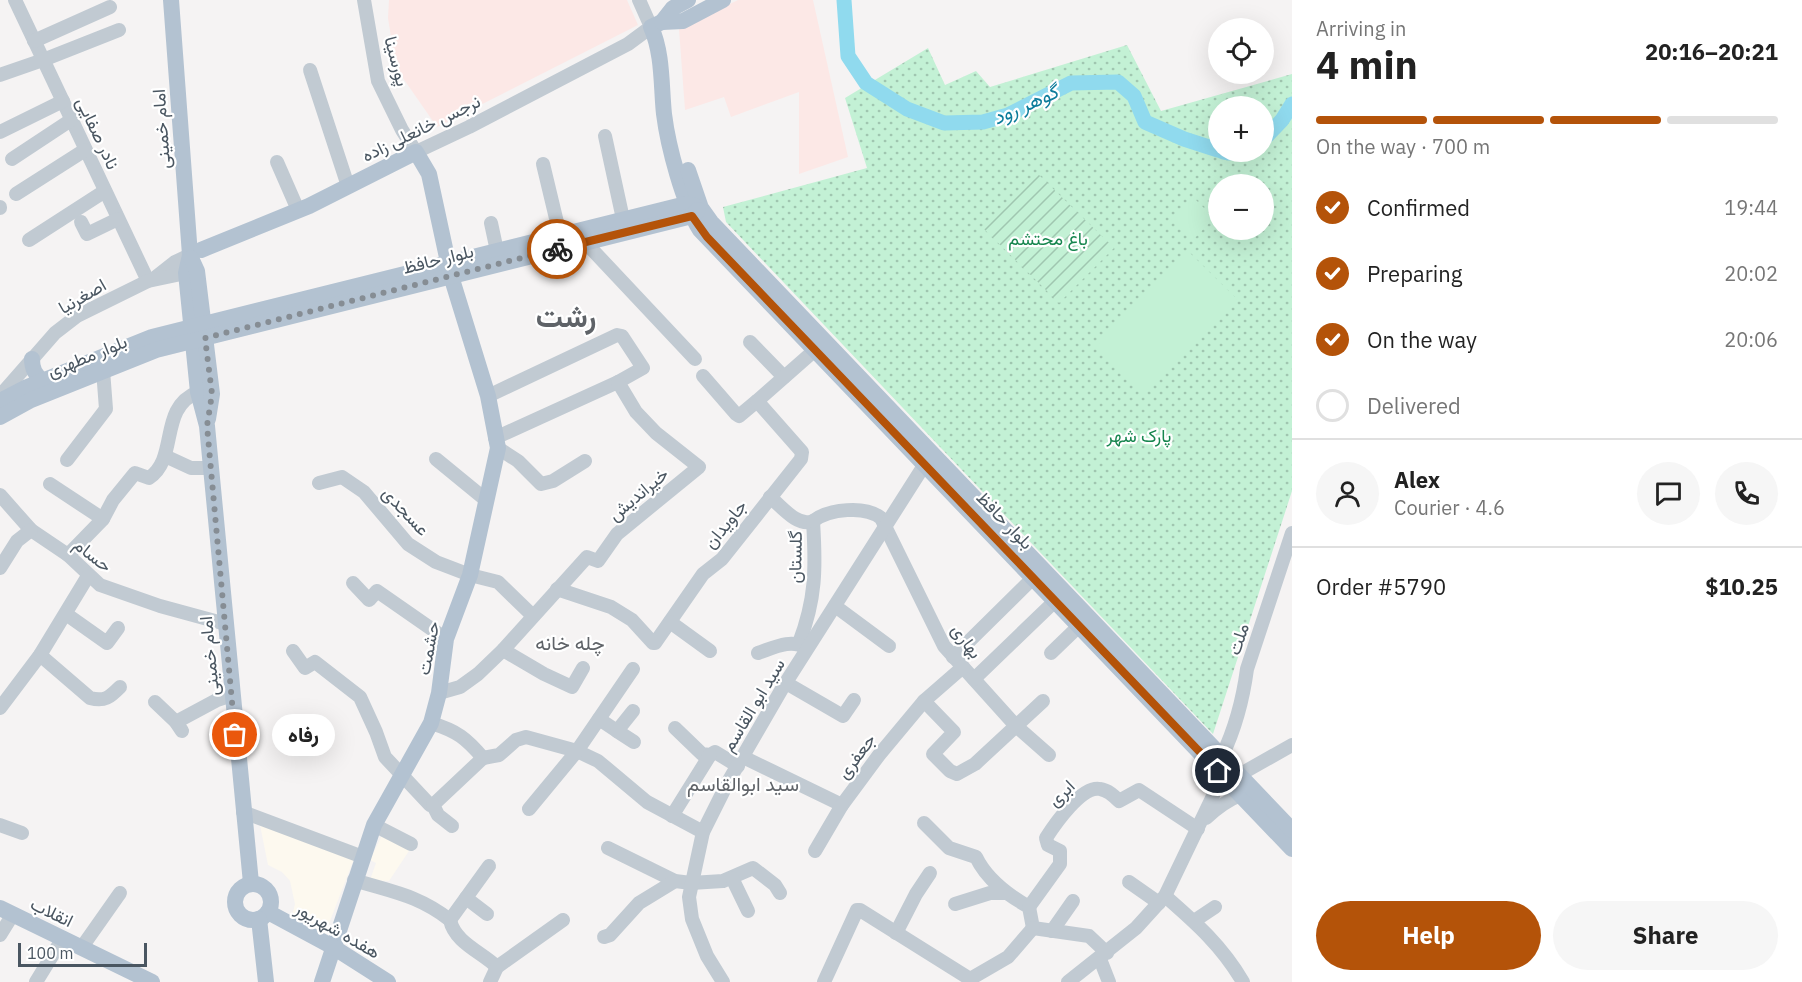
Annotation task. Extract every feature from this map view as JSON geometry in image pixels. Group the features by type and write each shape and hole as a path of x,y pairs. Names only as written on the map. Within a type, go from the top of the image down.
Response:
{"main road":[{"name":"امام خمینی","path":"171,0 197,270 198,392 207,426 211,468 222,623 224,698 243,812 251,884"},
{"path":"657,25 673,8 688,0"},
{"path":"657,25 682,21 723,0"},
{"name":"بلوار حافظ","path":"657,25 665,117 693,209 707,237 815,350 929,459 1078,626 1096,635"},
{"name":"نرجس خانعلی زاده","path":"195,252 298,210 416,152"},
{"name":"پورسینا","path":"416,152 429,174 450,269"},
{"name":"بلوار حافظ","path":"450,269 480,268 585,242 693,209"},
{"name":"بلوار حافظ","path":"198,332 450,269 497,251 623,219 693,209 717,228 929,459 1220,764 1240,795 1292,849"},
{"name":"امام خمینی","path":"195,252 186,273 212,394 207,426"},
{"path":"460,309 468,286 480,268"},
{"name":"حشمت","path":"322,982 327,944 338,930 374,825 431,723 439,693 447,639 470,575 486,500 496,443 488,396 460,309 450,269"},
{"name":"بلوار مطهری","path":"0,417 152,337 198,332"},
{"path":"32,359 32,368 43,381"},
{"name":"بلوار مطهری","path":"0,401 12,384 43,381 100,364"},
{"name":"بلوار حافظ","path":"1220,764 1239,775 1292,830"},
{"path":"251,884 262,886 270,895 271,907 259,917 240,915 234,904 237,893 245,885 251,884"},
{"name":"انقلاب","path":"7,911 152,982"},
{"path":"256,982 259,917"},
{"path":"259,917 266,982"},
{"name":"هفده شهریور","path":"259,917 327,944 388,982"}],"street":[{"name":"نادر صفایی","path":"15,0 118,219 151,279"},
{"name":"پورسینا","path":"364,0 378,81 402,130 416,152"},
{"path":"639,0 657,25"},
{"path":"648,0 657,25"},
{"path":"34,41 110,7"},
{"name":"نرجس خانعلی زاده","path":"416,152 628,44 657,25"},
{"path":"0,75 119,30"},
{"path":"310,70 348,186"},
{"path":"0,132 63,101"},
{"path":"12,159 71,120"},
{"path":"604,136 623,219"},
{"path":"16,194 85,150"},
{"path":"277,162 298,210"},
{"path":"543,164 560,235"},
{"path":"29,240 105,190"},
{"path":"81,222 87,234 118,219"},
{"path":"491,223 497,251"},
{"path":"585,242 695,359"},
{"name":"اصغرنیا","path":"0,396 55,333 71,320 151,279 195,252"},
{"name":"اصغرنیا","path":"151,279 186,273"},
{"path":"488,396 619,335 643,368 496,443 541,484 553,481 585,461"},
{"path":"750,342 784,377"},
{"path":"703,376 736,414 742,415 815,350"},
{"path":"67,460 106,409 100,364"},
{"name":"خیراندیش","path":"439,693 460,687 478,674 503,650 532,615 587,557 598,561 617,534 699,467 656,433 643,419 618,382"},
{"path":"68,555 103,519 113,500 135,473 149,478 156,473 165,456 176,412 190,396 198,392"},
{"name":"جاویدان","path":"557,589 611,607 632,620 655,643 703,574 722,559 801,459 802,452 757,401"},
{"path":"165,456 191,468 211,468"},
{"path":"436,459 486,500"},
{"name":"سید ابو القاسم","path":"723,982 707,956 692,918 688,897 703,832 786,683 803,646 835,606 929,459"},
{"name":"عسجدی","path":"319,483 342,477 364,492 408,544 436,562 470,575 498,582 532,615"},
{"path":"50,484 103,519"},
{"name":"حسام","path":"0,495 31,531 68,555 100,585 160,606 222,623"},
{"name":"گلستان","path":"770,497 798,521 808,524 813,521 816,568 803,646"},
{"path":"813,521 819,516 850,510 868,511 881,518 885,527"},
{"name":"بهاری","path":"885,527 944,646 1016,726 1049,755"},
{"path":"0,568 17,541 31,531"},
{"name":"ملت","path":"1068,982 1136,928 1162,900 1214,796 1220,764 1244,688 1247,669 1292,533"},
{"path":"0,708 40,655 88,576"},
{"path":"953,657 1033,578"},
{"path":"353,583 369,600 377,591 447,639"},
{"path":"974,679 1055,601"},
{"path":"835,606 889,646"},
{"path":"66,615 107,643 118,628"},
{"path":"670,622 710,651"},
{"path":"1051,653 1078,626"},
{"path":"758,653 789,643 803,646"},
{"path":"503,650 572,687 583,668"},
{"path":"293,651 305,668 315,662 360,697 385,757 429,805 433,805 438,815 452,826"},
{"path":"40,655 90,698 107,699 120,687"},
{"name":"جعفری","path":"710,755 715,752 842,805 891,739 924,701 963,668"},
{"path":"529,809 577,751 633,669"},
{"path":"786,683 843,716 854,700"},
{"path":"155,702 179,726 224,698"},
{"path":"924,701 954,732 933,754 950,771 957,774 975,764 1043,701"},
{"path":"617,731 633,711"},
{"path":"600,719 634,742"},
{"path":"431,723 451,729 465,737 483,758"},
{"path":"672,816 710,755 702,754 675,728"},
{"path":"433,805 483,758 499,755 516,740 525,737 577,751 598,761 648,802 703,832"},
{"path":"1239,775 1292,745"},
{"name":"ابری","path":"1029,907 1059,864 1060,851 1048,845 1046,838 1060,817 1091,789 1100,789 1110,793 1119,801 1139,790 1199,826"},
{"path":"1199,826 1215,809 1229,799 1240,795"},
{"path":"815,851 842,805"},
{"path":"243,812 363,857"},
{"path":"924,823 950,848 976,858 981,868 1005,893 1029,907 1033,928"},
{"path":"0,825 22,833"},
{"path":"374,825 411,844"},
{"path":"608,848 675,881 691,883 723,881 753,868 775,885 780,893"},
{"path":"450,920 489,866"},
{"path":"896,933 916,894 930,873"},
{"path":"732,878 748,911"},
{"path":"354,880 413,897 432,907 450,920 451,926 463,941 497,967"},
{"path":"604,937 610,935 639,903 675,881"},
{"path":"1129,882 1194,921 1229,958 1236,980"},
{"path":"82,947 120,893"},
{"path":"955,904 990,893 1005,893"},
{"path":"466,898 487,914"},
{"path":"1052,931 1073,901"},
{"path":"1194,921 1215,907"},
{"path":"824,982 857,910 861,910 970,981 1008,957 1033,928"},
{"path":"0,935 7,911"},
{"path":"490,982 497,967 563,920"},
{"path":"1033,928 1089,936 1105,954 1109,982"},
{"path":"36,982 63,938"}],"shaded area":[{"path":"389,0 627,0 638,25 437,127 396,68 388,18"},
{"path":"738,0 813,0 848,157 799,174 799,92 731,117 724,97 685,110 679,29"},
{"path":"259,820 355,856 325,934 292,916 295,904 290,881 282,872 268,865"},
{"path":"382,835 411,848 389,881 370,880 376,863 370,860"}],"green space":[{"name":"پارک شهر","path":"1127,45 1161,111 1208,98 1208,162 1274,162 1274,96 1214,96 1257,84 1274,84 1274,79 1292,74 1292,491 1213,734 726,222 723,207 867,168 845,98 928,48 945,85 976,71 990,87"},
{"name":"باغ محتشم","path":"1038,174 1114,248 1059,303 984,229"},
{"path":"1193,197 1208,212 1208,224 1192,241 1171,220"},
{"path":"1189,252 1237,299 1146,393 1098,345"}],"waterway":[{"name":"گوهر رود","path":"844,0 848,56 866,83 907,109 944,123 983,122 1008,115 1071,83 1118,82 1134,96 1145,122 1208,147"},
{"name":"گوهر رود","path":"1274,128 1292,104"}],"way so far":[{"path":"235,735 207,426 212,394 205,338 557,249"}],"place":[{"name":"رفاه","path":"235,735"}],"district":[{"name":"رشت","path":"566,315"},
{"name":"چله خانه","path":"570,642"},
{"name":"سید ابوالقاسم","path":"743,783"}],"route":[{"path":"557,249 692,216 700,230 1218,771"}]}
